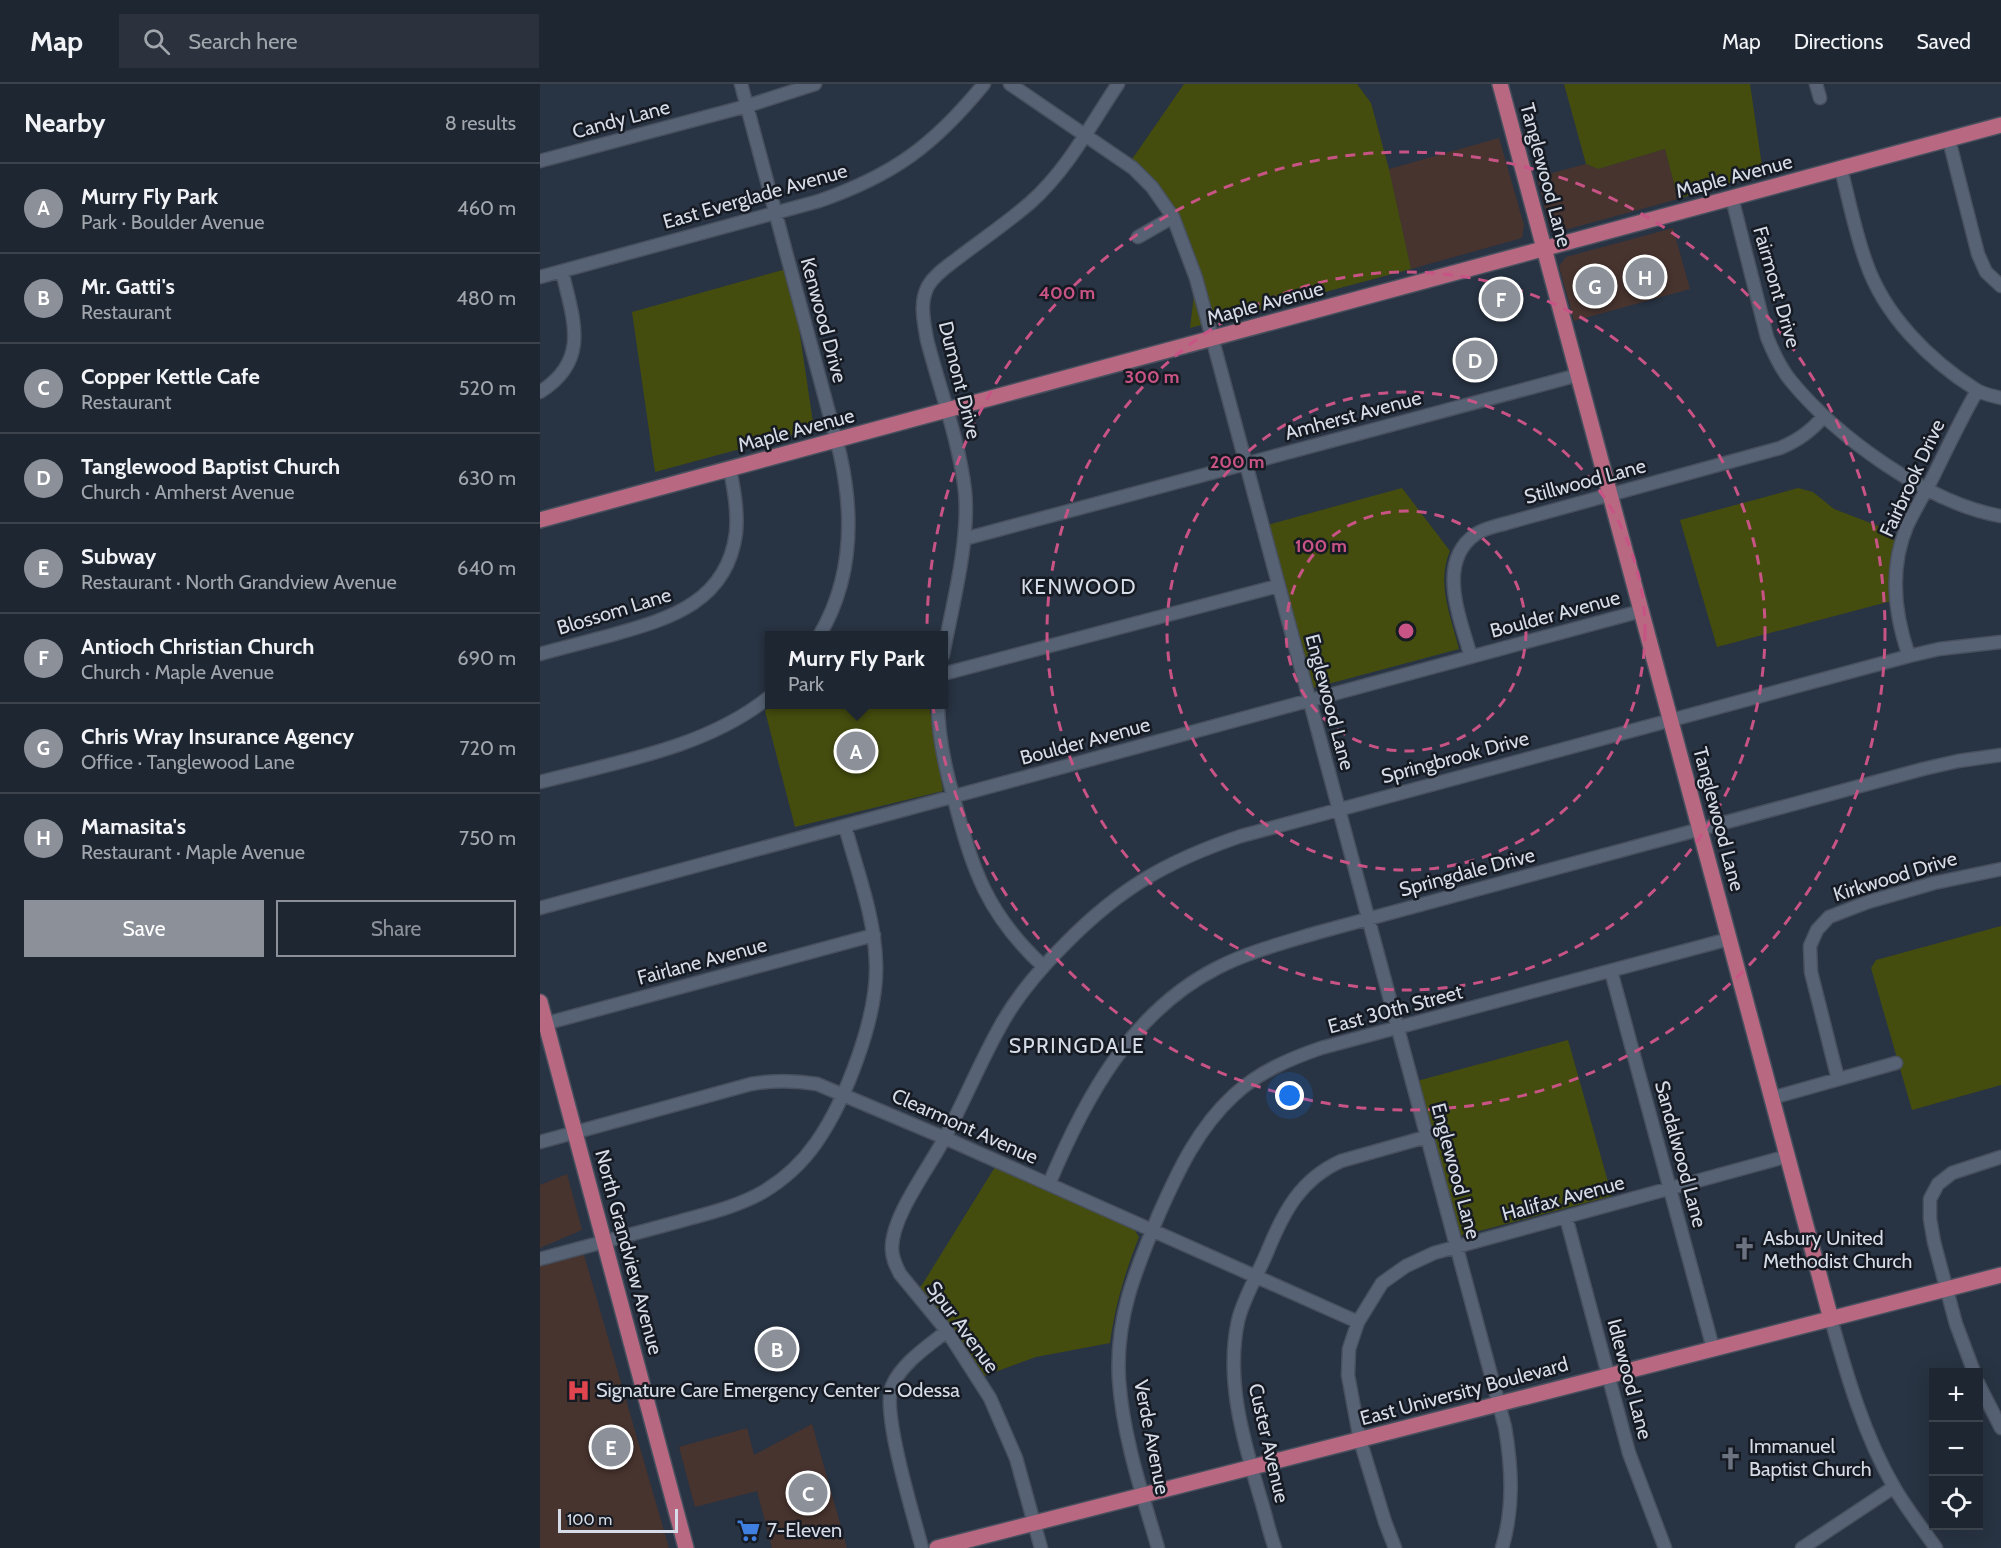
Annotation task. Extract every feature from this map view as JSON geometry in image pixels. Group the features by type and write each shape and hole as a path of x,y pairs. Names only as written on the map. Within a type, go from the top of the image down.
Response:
{"main road":[{"name":"Tanglewood Lane","path":"1500,84 1831,1319"},
{"name":"Maple Avenue","path":"540,520 2001,125"},
{"name":"North Grandview Avenue","path":"540,1002 543,1024 575,1132 686,1548"},
{"name":"East University Boulevard","path":"937,1548 2001,1275"}],"street":[{"name":"Kenwood Drive","path":"741,84 836,440 848,496 848,551 839,591 821,631"},
{"name":"Candy Lane","path":"540,161 747,106 815,84"},
{"name":"East Everglade Avenue","path":"540,277 844,192 899,165 927,145 984,84"},
{"name":"Englewood Lane","path":"1010,84 1133,168 1152,187 1173,218 1196,278 1505,1427 1511,1463 1511,1495 1508,1529 1502,1548"},
{"name":"Dumont Drive","path":"947,631 964,539 965,494 959,457 924,321 924,299 927,289 940,272 1032,201 1056,175 1085,136 1118,84"},
{"path":"1816,84 1820,98"},
{"path":"1949,140 1978,254 1986,272 2001,286"},
{"path":"1840,169 1865,261 1880,292 1905,328 1920,345 1977,390 2001,398"},
{"name":"Fairmont Drive","path":"1732,198 1758,308 1771,347 1790,380 1824,416 1878,459 1927,489 1960,504 2001,516"},
{"path":"1138,237 1173,218"},
{"path":"540,392 556,380 564,370 574,347 576,332 562,271"},
{"name":"Amherst Avenue","path":"964,539 1578,375"},
{"name":"Fairbrook Drive","path":"1908,656 1896,607 1895,573 1900,549 1907,526 1977,390"},
{"name":"Stillwood Lane","path":"1471,657 1459,614 1453,577 1458,557 1469,540 1485,530 1507,523 1780,448 1797,441 1812,430 1824,416"},
{"name":"Blossom Lane","path":"540,654 654,623 684,610 705,595 722,573 733,546 736,520 730,469"},
{"path":"948,673 1278,585"},
{"name":"Boulder Avenue","path":"540,908 1641,611"},
{"name":"Springbrook Drive","path":"945,1138 978,1067 1002,1023 1019,996 1043,966 1114,899 1155,873 1206,848 1338,809 1908,656 1939,649 2001,642"},
{"path":"540,782 701,737 740,717 765,700"},
{"path":"938,709 943,760 970,855 989,900 1003,923 1021,945 1043,966"},
{"name":"Springdale Drive","path":"1049,1184 1095,1087 1126,1044 1165,1003 1200,977 1243,956 1316,933 1923,769 2001,755"},
{"path":"540,1259 731,1206 762,1192 785,1176 805,1157 823,1133 843,1094 871,1016 876,977 874,935 845,826"},
{"name":"Kirkwood Drive","path":"1838,1079 1811,972 1810,946 1817,930 1829,916 1868,902 1934,883 2001,869"},
{"name":"Fairlane Avenue","path":"543,1024 874,935"},
{"name":"East 30th Street","path":"1152,1230 1169,1191 1196,1140 1217,1112 1248,1084 1277,1065 1298,1056 1354,1039 1729,939"},
{"name":"Sandalwood Lane","path":"1611,971 1713,1348"},
{"path":"1772,1098 1896,1063"},
{"name":"Clearmont Avenue","path":"540,1142 751,1084 773,1080 795,1080 817,1084 945,1138 1358,1322"},
{"name":"Custer Avenue","path":"1275,1548 1251,1468 1233,1375 1239,1318 1284,1215 1300,1190 1309,1181 1329,1166 1341,1161 1426,1137"},
{"name":"Spur Avenue","path":"945,1138 896,1227 892,1248 895,1264 900,1274 947,1331 990,1398 1016,1458 1041,1548"},
{"name":"Halifax Avenue","path":"1395,1548 1360,1440 1350,1389 1348,1362 1352,1336 1358,1322 1382,1283 1406,1266 1434,1253 1788,1156"},
{"path":"1972,1368 1956,1324 1929,1208 1933,1191 1944,1178 1952,1173 2001,1157"},
{"name":"Idlewood Lane","path":"1566,1217 1639,1483 1665,1548"},
{"name":"Verde Avenue","path":"1152,1230 1130,1285 1120,1332 1119,1379 1126,1426 1158,1548"},
{"name":"Tanglewood Lane","path":"1831,1319 1847,1377 1894,1487 1936,1548"},
{"path":"922,1548 892,1428 889,1395 893,1383 907,1365 947,1331"},
{"path":"1983,1393 2001,1428"},
{"path":"1802,1548 1894,1487"}],"shaded area":[{"path":"1499,138 1524,225 1522,238 1411,269 1389,169"},
{"path":"1665,149 1678,199 1561,231 1550,228 1537,177 1586,164 1598,169"},
{"path":"1673,228 1690,289 1574,321 1559,266 1566,257"},
{"path":"567,1174 582,1230 540,1248 540,1185"},
{"path":"584,1255 669,1548 540,1548 540,1266"},
{"path":"812,1424 847,1548 772,1548 757,1491 695,1507 679,1447 747,1428 754,1455"}],"green space":[{"path":"1184,84 1357,84 1371,103 1389,169 1411,269 1190,328 1196,278 1180,232 1128,165"},
{"path":"1564,84 1750,84 1763,173 1678,199 1665,149 1598,169 1586,164"},
{"path":"790,268 814,429 655,472 632,312"},
{"path":"1402,488 1450,551 1444,575 1446,600 1459,649 1313,688 1267,525"},
{"path":"1798,488 1813,492 1834,509 1881,527 1900,546 1895,600 1717,647 1680,520"},
{"path":"767,709 930,709 943,791 795,827 765,711"},
{"path":"2001,926 2001,1085 1912,1110 1871,968 1876,960"},
{"path":"1568,1040 1612,1196 1460,1236 1417,1081"},
{"path":"995,1167 1134,1229 1139,1237 1121,1289 1110,1343 1036,1357 984,1376 948,1323 918,1288"}],"place":[{"name":"Mamasita's","path":"1645,277"},
{"name":"Chris Wray Insurance Agency","path":"1595,286"},
{"name":"Antioch Christian Church","path":"1501,299"},
{"name":"Tanglewood Baptist Church","path":"1475,360"},
{"name":"Murry Fly Park","path":"856,751"},
{"name":"Asbury United Methodist Church","path":"1745,1249"},
{"name":"Mr. Gatti's","path":"777,1349"},
{"name":"Signature Care Emergency Center - Odessa","path":"578,1390"},
{"name":"Subway","path":"611,1447"},
{"name":"Immanuel Baptist Church","path":"1731,1458"},
{"name":"Copper Kettle Cafe","path":"808,1493"},
{"name":"7-Eleven","path":"749,1530"}],"district":[{"name":"KENWOOD","path":"1079,586"},
{"name":"SPRINGDALE","path":"1077,1045"}]}
